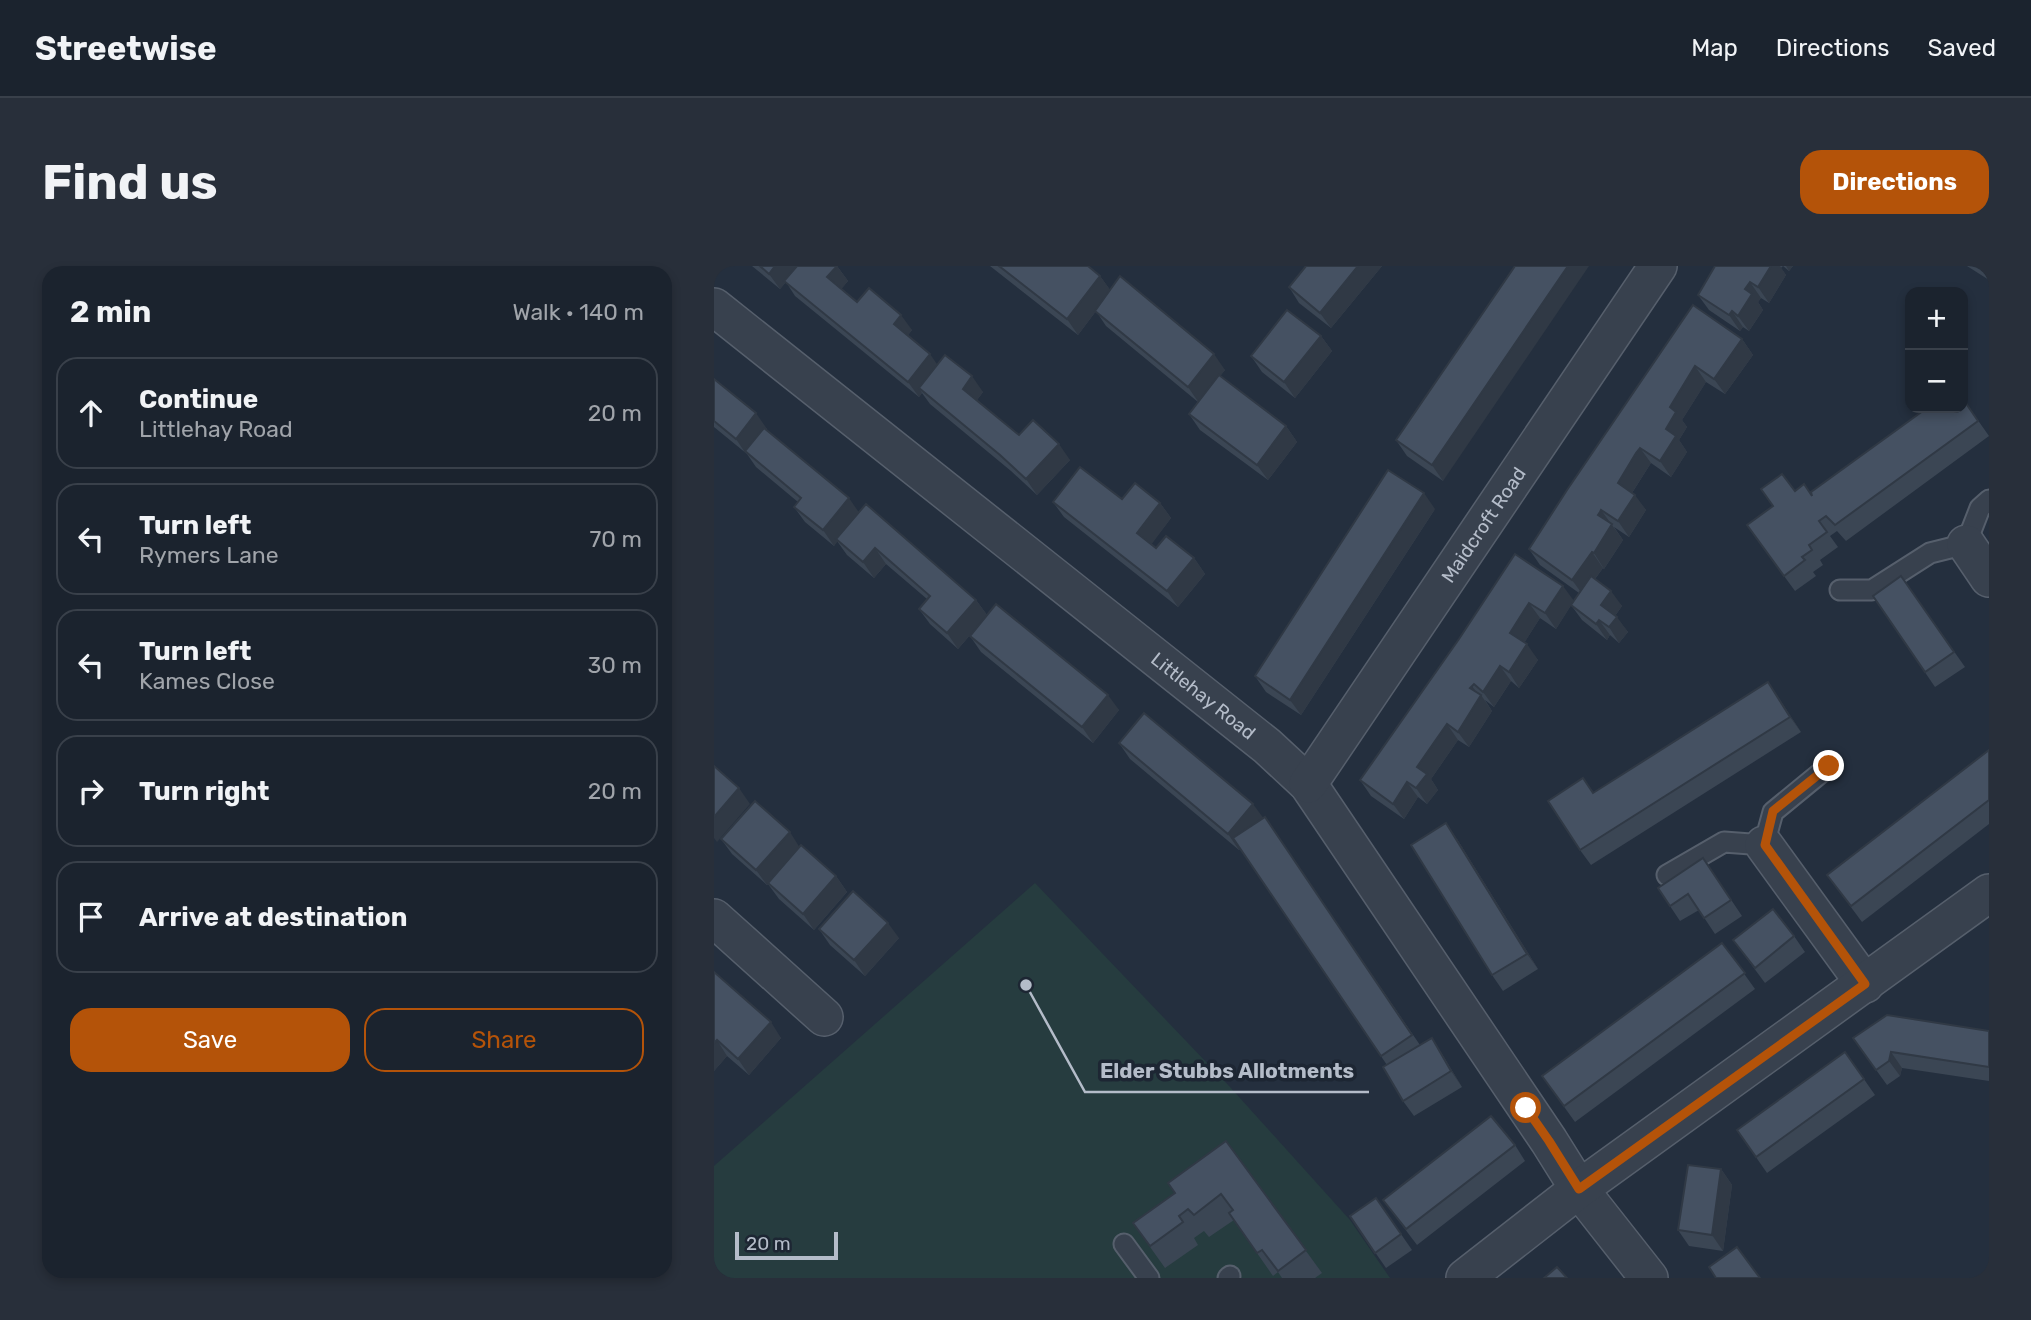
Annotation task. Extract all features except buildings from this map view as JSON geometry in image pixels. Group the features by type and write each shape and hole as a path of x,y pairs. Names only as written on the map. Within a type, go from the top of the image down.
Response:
{"street":[{"name":"Maidcroft Road","path":"1308,784 1658,266"},
{"name":"Littlehay Road","path":"714,307 1267,746 1308,784 1579,1189 1649,1278"},
{"path":"1966,544 1989,578"},
{"path":"1765,845 1865,984"},
{"path":"1465,1278 1579,1189 1989,893"},
{"path":"714,918 824,1017"}],"lane":[{"path":"1840,590 1872,590 1930,553 1966,544 1980,508 1989,500"},
{"path":"1667,876 1724,842 1765,845 1773,811 1829,766"},
{"path":"1124,1244 1149,1278"}],"green space":[{"path":"1035,883 1230,1087 1350,1220 1390,1278 714,1278 714,1166"}],"place":[{"name":"Elder Stubbs Allotments","path":"1026,985"}],"route":[{"path":"1526,1108 1579,1189 1865,984 1765,845 1773,811 1829,766"}]}
